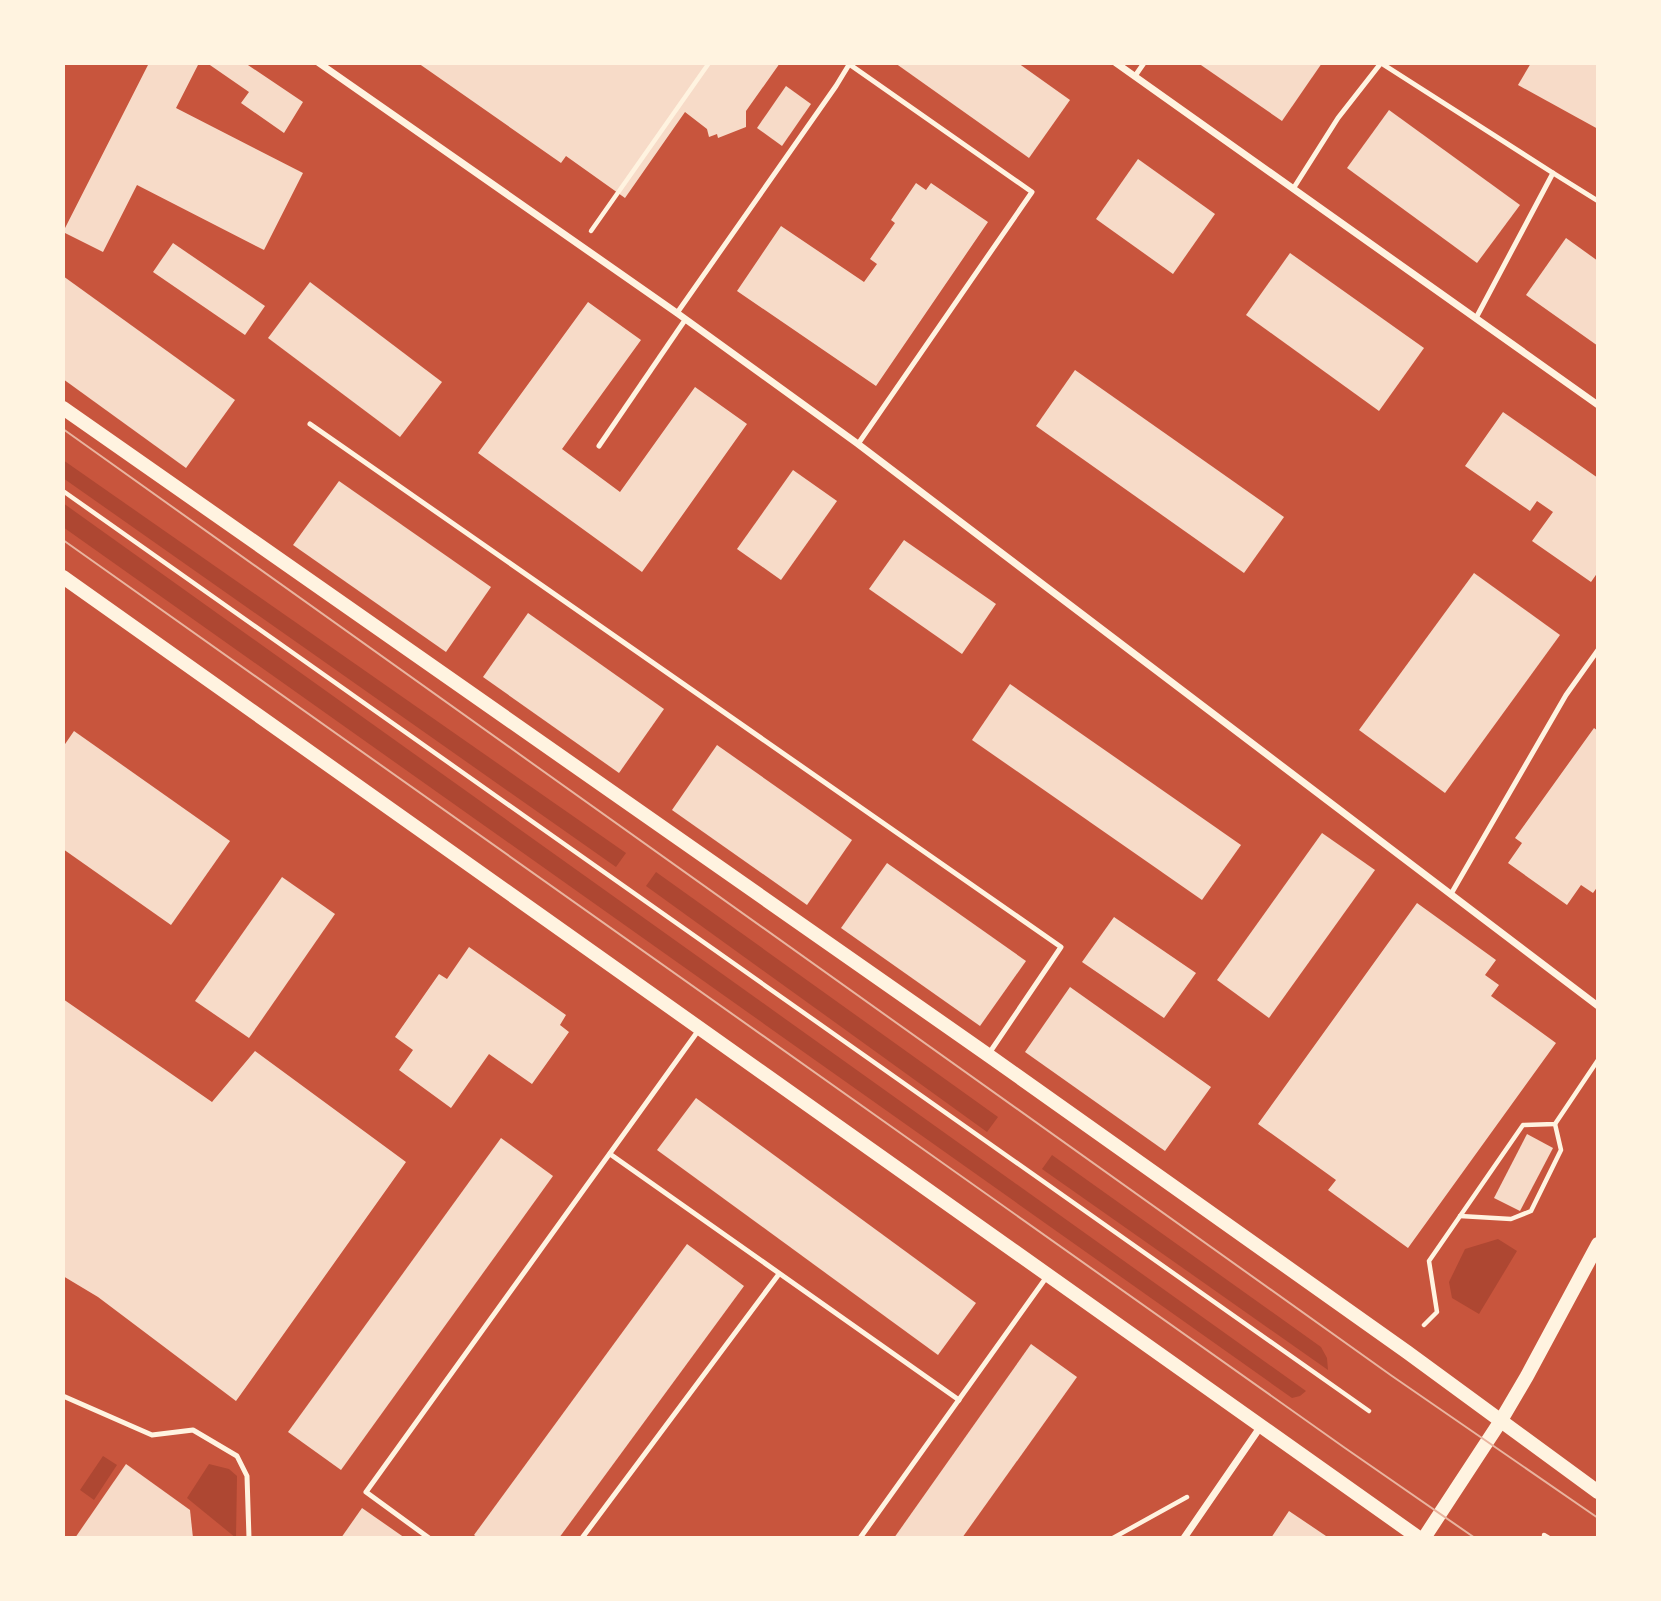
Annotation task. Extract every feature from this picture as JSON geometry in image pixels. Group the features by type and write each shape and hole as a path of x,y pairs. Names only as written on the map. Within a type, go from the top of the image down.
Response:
{"main road":[{"path":"63,408 988,1055 1396,1344 1598,1492"},
{"path":"63,577 1422,1538 1500,1422 1598,1244"}],"street":[{"path":"319,63 677,313 858,444 1598,1006"},
{"path":"1116,63 1598,405"},
{"path":"1184,1538 1261,1426"}],"lane":[{"path":"1135,76 1144,63"},
{"path":"1293,189 1338,118 1381,63 1598,201"},
{"path":"677,313 849,64 1031,192 858,444"},
{"path":"1476,318 1553,173"},
{"path":"599,446 685,320"},
{"path":"310,424 1061,947 988,1055"},
{"path":"1451,894 1566,695 1598,650"},
{"path":"429,1538 366,1492 700,1028"},
{"path":"610,1154 959,1400"},
{"path":"582,1538 779,1275"},
{"path":"860,1538 1048,1275"},
{"path":"63,1395 152,1435 193,1430 237,1456 247,1476 249,1538"}],"path":[{"path":"581,246 709,63"},
{"path":"63,491 1369,1410"},
{"path":"1460,1216 1511,1219 1531,1211 1561,1150 1555,1124 1598,1060"},
{"path":"1424,1325 1437,1312 1429,1261 1523,1125 1555,1124"},
{"path":"1113,1538 1230,1472"}],"shaded area":[{"path":"63,460 626,853 616,867 63,478"},
{"path":"63,503 1306,1391 1292,1398 63,527"},
{"path":"656,872 998,1117 987,1132 646,886"},
{"path":"1052,1155 1321,1347 1327,1358 1328,1370 1042,1169"},
{"path":"1498,1239 1517,1251 1479,1314 1452,1298 1449,1282 1465,1249"},
{"path":"103,1456 117,1465 94,1500 80,1490"},
{"path":"209,1464 229,1469 237,1476 236,1538 187,1498"}],"building":[{"path":"149,63 199,63 176,108 303,173 264,250 137,185 103,252 63,232"},
{"path":"207,63 245,63 303,102 284,133 241,103 249,92"},
{"path":"418,63 780,63 746,111 746,127 718,138 717,134 709,137 707,129 685,112 625,198 566,156 561,163"},
{"path":"895,63 1018,63 1070,100 1029,158"},
{"path":"1198,63 1322,63 1282,121"},
{"path":"1531,63 1598,63 1598,129 1518,85"},
{"path":"786,86 811,104 782,146 757,128"},
{"path":"1389,110 1520,205 1477,263 1347,168"},
{"path":"1138,159 1215,214 1173,274 1096,219"},
{"path":"916,183 926,190 931,183 988,222 876,386 737,291 781,226 864,282 877,264 870,259 895,223 891,220"},
{"path":"1566,238 1598,261 1598,346 1526,295"},
{"path":"173,243 265,306 245,335 153,272"},
{"path":"1290,253 1424,348 1379,411 1246,315"},
{"path":"63,276 235,400 186,468 63,379"},
{"path":"310,282 442,382 400,437 268,338"},
{"path":"588,302 641,340 562,449 620,492 695,387 747,424 642,572 478,453"},
{"path":"1075,370 1284,517 1244,573 1036,426"},
{"path":"1503,412 1598,478 1598,572 1591,582 1532,541 1553,512 1537,501 1530,511 1465,466"},
{"path":"793,470 837,501 781,580 737,549"},
{"path":"339,481 491,587 446,652 293,545"},
{"path":"904,540 996,604 962,654 869,589"},
{"path":"1474,573 1560,635 1445,793 1359,730"},
{"path":"528,613 664,709 619,773 483,677"},
{"path":"1010,684 1241,845 1202,900 972,740"},
{"path":"1594,728 1598,731 1598,886 1593,893 1581,885 1567,905 1508,863 1522,843 1515,838"},
{"path":"74,731 230,841 171,925 63,849 63,747"},
{"path":"717,745 852,840 807,905 672,810"},
{"path":"1322,833 1375,870 1269,1018 1217,980"},
{"path":"887,863 1026,961 980,1026 841,928"},
{"path":"282,877 335,914 249,1038 195,1001"},
{"path":"1417,903 1496,960 1485,975 1499,985 1491,996 1556,1043 1408,1248 1328,1190 1336,1180 1258,1124"},
{"path":"1114,917 1196,973 1164,1018 1082,962"},
{"path":"469,947 566,1015 560,1025 569,1032 532,1084 489,1054 451,1108 399,1070 413,1050 395,1037 439,974 447,979"},
{"path":"1070,987 1211,1087 1165,1151 1025,1052"},
{"path":"63,999 212,1102 255,1051 406,1162 236,1401 98,1297 63,1276"},
{"path":"696,1098 976,1303 938,1355 657,1150"},
{"path":"1527,1134 1553,1148 1520,1211 1494,1198"},
{"path":"501,1138 553,1176 341,1470 288,1432"},
{"path":"687,1244 744,1286 559,1538 478,1538 474,1535"},
{"path":"1031,1344 1077,1377 962,1538 894,1538"},
{"path":"126,1464 190,1510 193,1538 75,1538"},
{"path":"362,1508 405,1538 341,1538"},
{"path":"1289,1511 1329,1538 1271,1538"}],"tram line":[{"path":"63,429 1392,1376 1598,1518"},
{"path":"63,540 1475,1538"}]}
